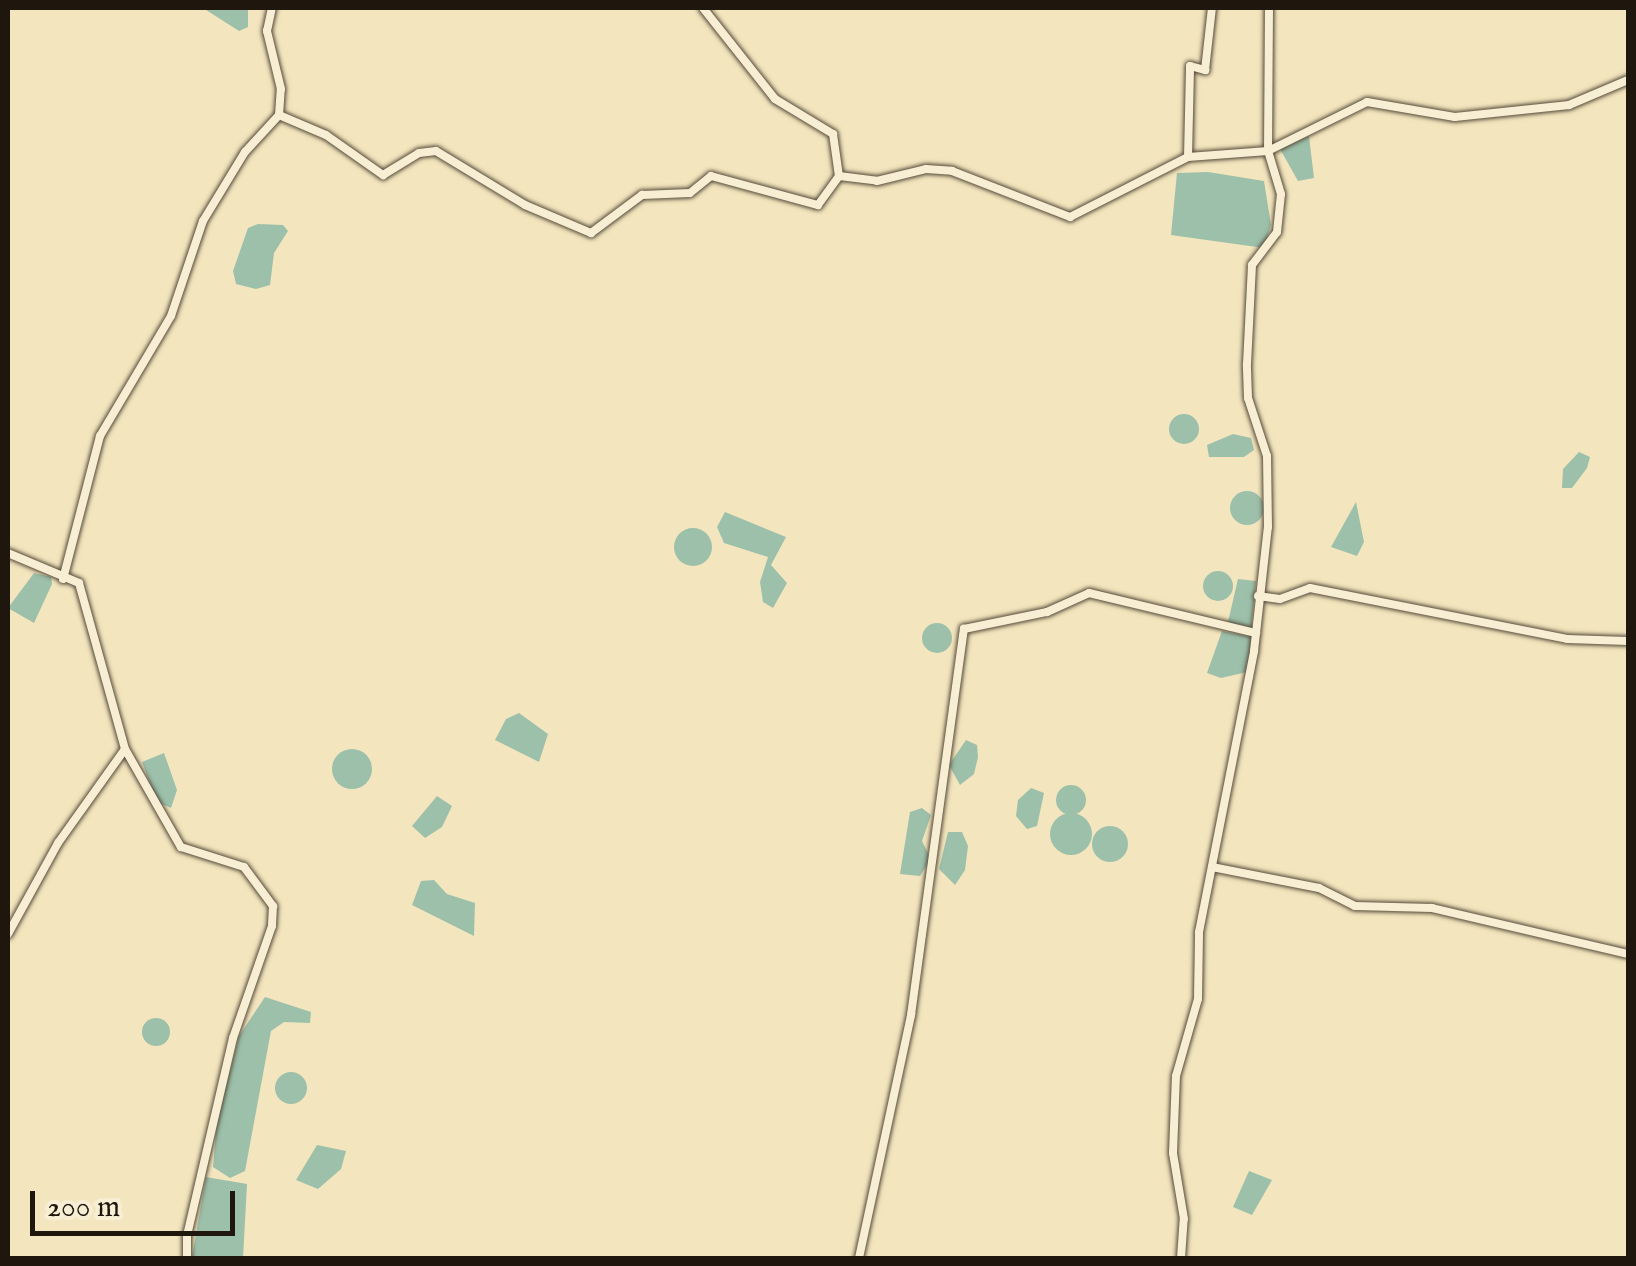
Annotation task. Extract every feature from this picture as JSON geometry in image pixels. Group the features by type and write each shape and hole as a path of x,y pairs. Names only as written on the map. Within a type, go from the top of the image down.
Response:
{"street":[{"path":"62,579 100,436 171,316 203,222 245,152 280,114 282,89 266,31 272,8"},
{"path":"280,114 326,135 383,175 418,153 436,150 525,205 590,233 642,196 690,193 711,176 818,205 840,176 833,134 775,99 703,8"},
{"path":"1188,156 1190,66 1205,70 1212,8"},
{"path":"1181,1258 1184,1219 1172,1141 1176,1076 1198,999 1200,932 1256,633 1268,487 1247,364 1252,265 1269,248 1282,194 1268,151 1269,8"},
{"path":"840,176 876,181 926,169 952,171 1070,217 1188,156 1268,151 1366,102 1455,117 1569,106 1628,80"},
{"path":"8,553 79,583 88,602 125,748 181,847 244,868 273,906 272,926 228,1055 186,1236 188,1258"},
{"path":"1258,596 1280,599 1310,588 1567,639 1628,641"},
{"path":"859,1258 886,1110 911,1015 964,628 1048,612 1089,593 1256,633"},
{"path":"8,934 58,842 125,748"},
{"path":"1212,866 1320,888 1355,906 1432,908 1628,954"}],"shaded area":[{"path":"203,8 248,8 248,27 239,31"},
{"path":"1309,136 1314,178 1298,181 1280,149"},
{"path":"1208,172 1264,181 1271,225 1264,248 1171,235 1177,173"},
{"path":"258,224 283,225 288,231 274,253 270,285 256,289 236,284 233,271 248,228"},
{"path":"1184,414 1195,418 1199,429 1195,440 1184,444 1173,440 1169,429 1173,418"},
{"path":"1233,434 1251,438 1254,450 1244,457 1209,457 1207,445"},
{"path":"1579,452 1590,457 1587,468 1572,488 1562,488 1563,469"},
{"path":"1247,491 1259,496 1264,508 1259,520 1247,525 1235,520 1230,508 1235,496"},
{"path":"1356,502 1364,542 1357,556 1331,547"},
{"path":"725,512 786,537 771,565 787,583 773,608 763,602 760,582 768,557 724,543 717,527"},
{"path":"693,528 707,533 712,547 707,561 693,566 679,561 674,547 679,533"},
{"path":"1218,571 1232,580 1233,586 1224,600 1218,601 1204,592 1203,586 1212,572"},
{"path":"34,573 51,577 52,584 34,623 8,608"},
{"path":"1238,579 1256,581 1251,629 1228,622"},
{"path":"937,623 948,627 952,638 948,649 937,653 926,649 922,638 926,627"},
{"path":"1222,631 1253,637 1247,672 1221,678 1207,673"},
{"path":"519,713 548,734 539,762 495,740 506,719"},
{"path":"966,740 977,745 978,757 974,774 960,785 949,765"},
{"path":"352,749 366,755 372,769 366,783 352,789 338,783 332,769 338,755"},
{"path":"164,753 177,790 171,808 157,802 142,762"},
{"path":"1071,785 1081,790 1086,800 1081,810 1071,815 1061,810 1056,800 1061,790"},
{"path":"1031,788 1044,793 1037,826 1027,829 1016,816 1018,800"},
{"path":"437,796 452,806 442,827 425,838 412,826"},
{"path":"922,808 931,815 922,841 931,859 920,876 900,874 910,812"},
{"path":"1071,813 1086,819 1092,834 1086,849 1071,855 1056,849 1050,834 1056,819"},
{"path":"1110,826 1123,831 1128,844 1123,857 1110,862 1097,857 1092,844 1097,831"},
{"path":"948,832 962,832 968,846 965,870 955,885 939,869"},
{"path":"434,880 447,894 475,903 474,936 412,905 421,881"},
{"path":"265,997 311,1012 310,1023 284,1022 271,1031 245,1171 230,1178 213,1167 217,1121 239,1036"},
{"path":"156,1018 166,1022 170,1032 166,1042 156,1046 146,1042 142,1032 146,1022"},
{"path":"291,1072 302,1077 307,1088 302,1099 291,1104 280,1099 275,1088 280,1077"},
{"path":"317,1145 346,1151 341,1169 318,1189 296,1180"},
{"path":"1249,1171 1272,1180 1252,1215 1233,1207"},
{"path":"206,1177 247,1184 243,1258 192,1257"}]}
